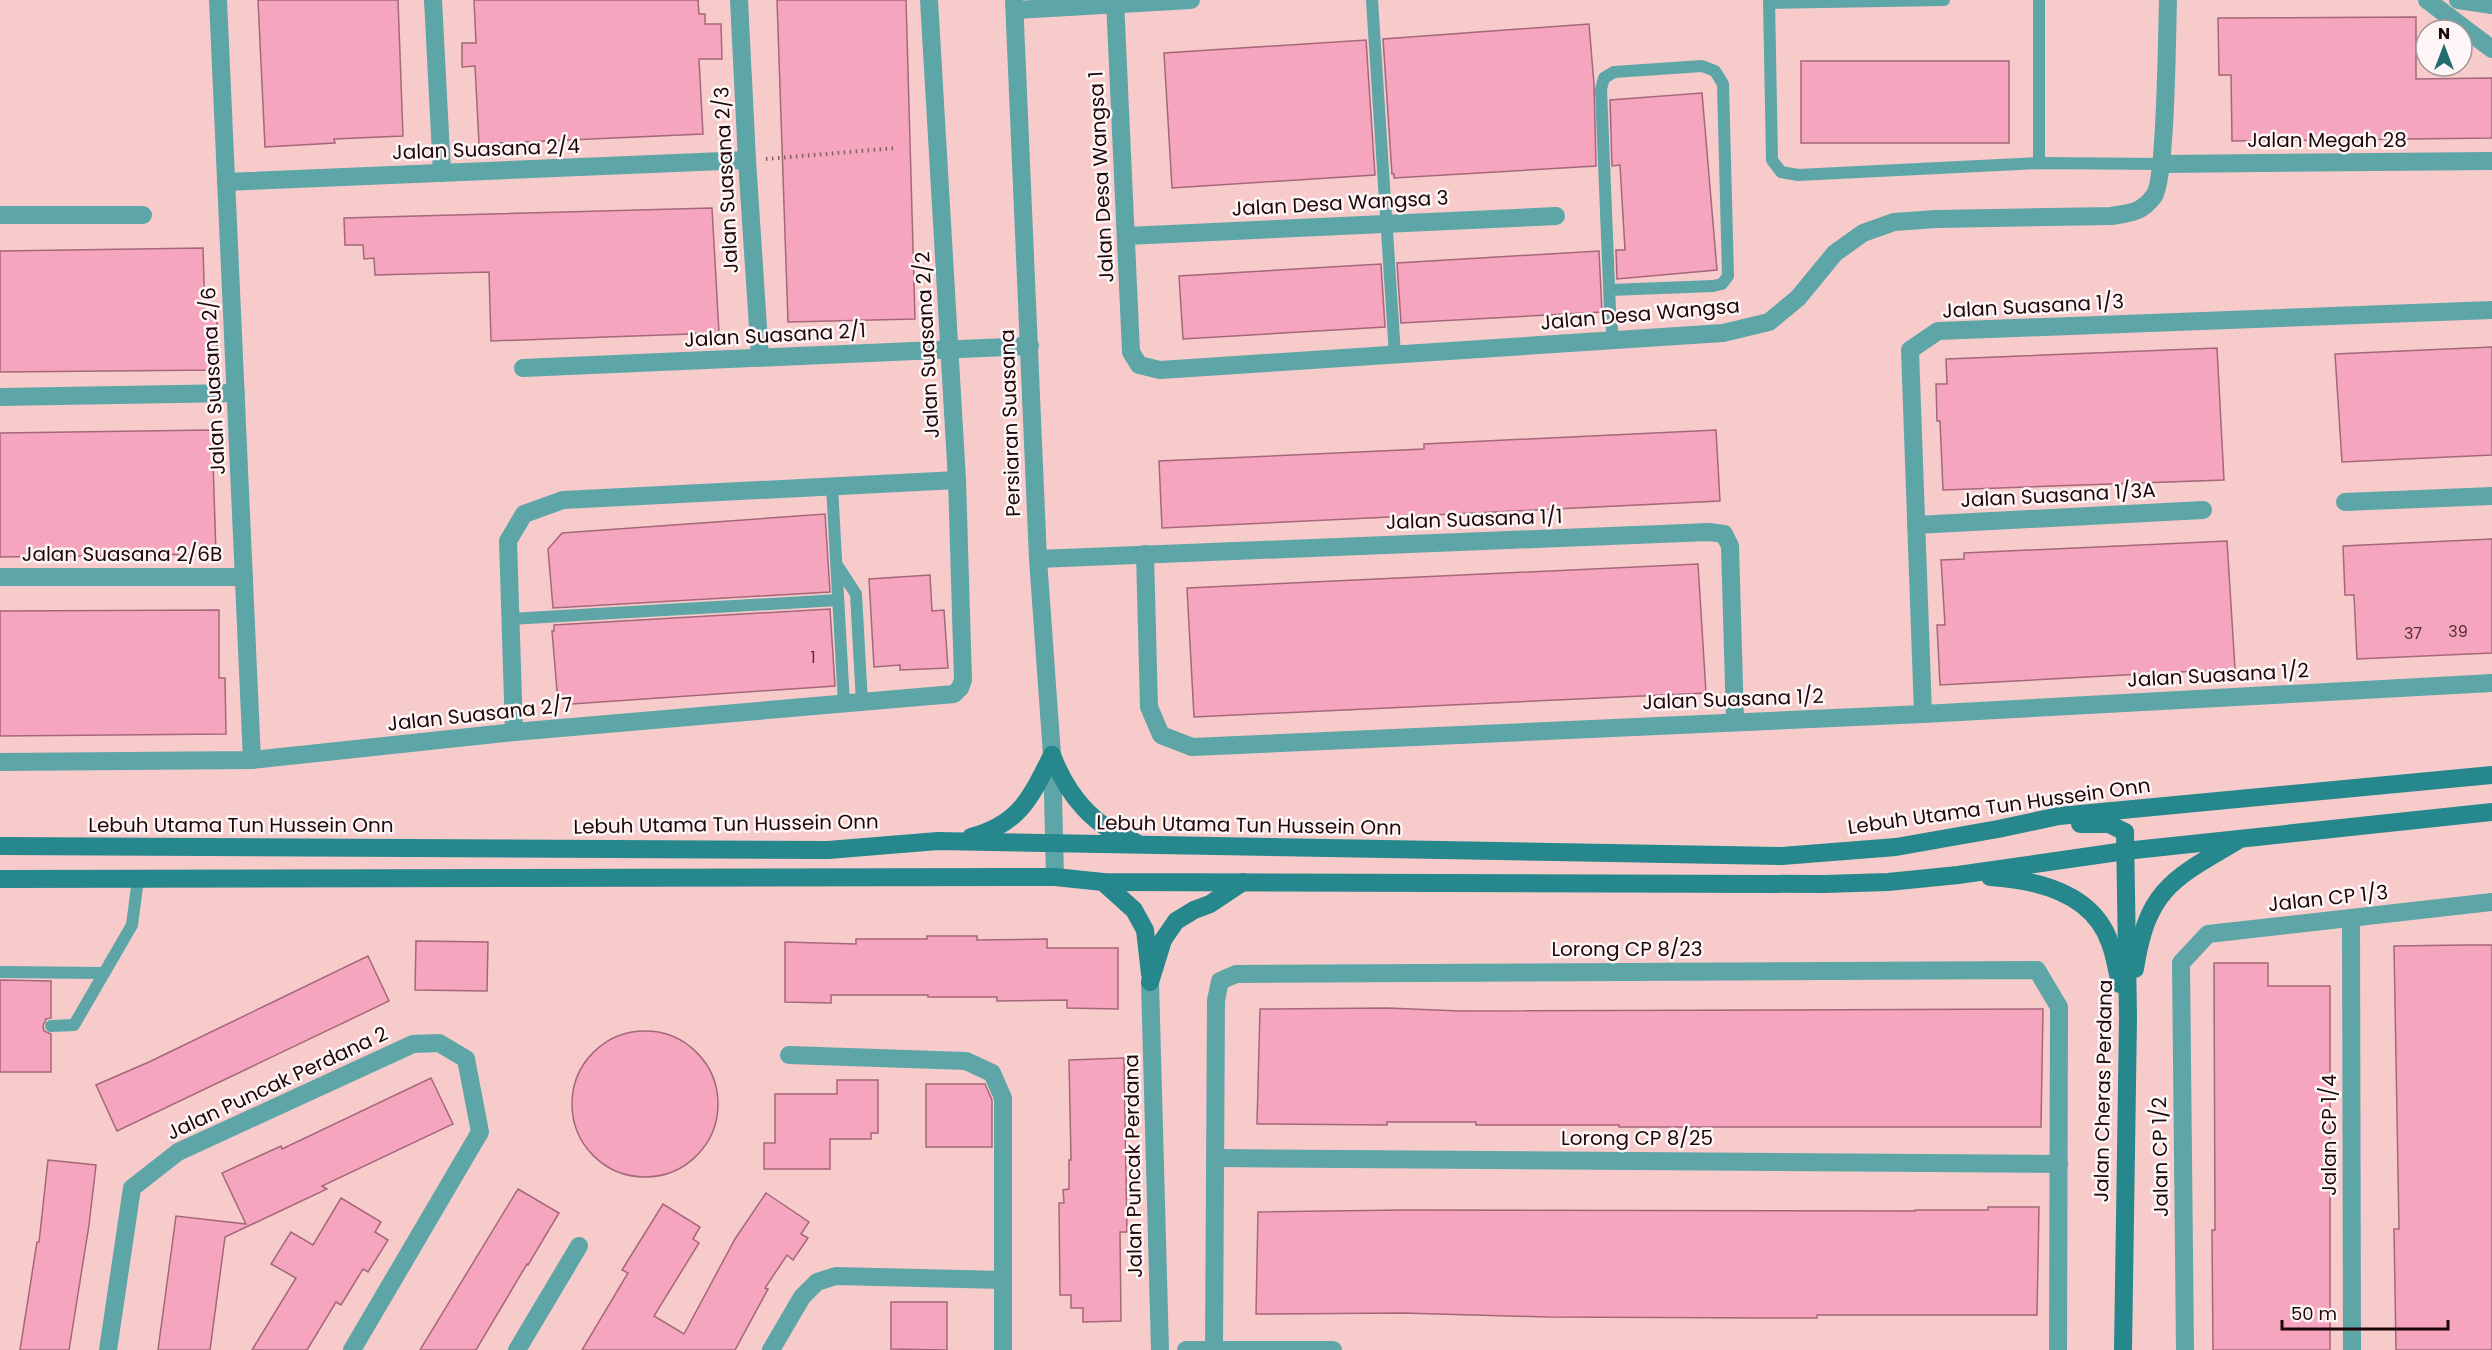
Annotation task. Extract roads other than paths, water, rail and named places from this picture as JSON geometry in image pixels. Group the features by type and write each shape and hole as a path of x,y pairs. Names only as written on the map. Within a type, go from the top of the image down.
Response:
{"main road":[{"path":"957,841 986,833 1008,822 1031,797 1052,755"},
{"path":"1052,755 1059,773 1081,806 1110,830 1146,846"},
{"name":"Lebuh Utama Tun Hussein Onn","path":"0,846 828,850 957,841 1782,856 1896,847 2059,816 2492,775"},
{"path":"1998,829 2012,833 2093,823 2109,824 2125,832 2132,823 2146,817 2225,810 2266,796"},
{"path":"0,879 1055,877 1103,882 1824,884 1888,882 1958,875 2125,850 2492,812"},
{"name":"Jalan Cheras Perdana","path":"2123,1350 2128,1018 2125,832"},
{"path":"2128,1018 2139,945 2147,916 2164,890 2193,867 2244,838"},
{"path":"1958,875 2008,878 2058,890 2082,902 2098,920 2110,942 2128,1018"},
{"path":"1103,882 1134,910 1144,930 1150,982"},
{"path":"1150,982 1163,940 1176,921 1210,904 1243,882"}],"street":[{"name":"Jalan Suasana 2/6","path":"218,0 252,760"},
{"path":"433,0 442,173"},
{"name":"Jalan Suasana 2/3","path":"740,0 747,160 760,358"},
{"name":"Jalan Suasana 2/2","path":"929,0 957,480 963,680 960,688"},
{"path":"1015,5 1191,0"},
{"name":"Jalan Desa Wangsa","path":"1131,352 1139,365 1160,370 1723,333 1769,322 1798,298 1835,254 1863,232 1894,222 1936,219 2111,216 2139,211 2156,194 2162,164 2168,0"},
{"path":"2427,0 2492,49"},
{"path":"2458,0 2492,5"},
{"name":"Jalan Desa Wangsa 1","path":"1115,2 1131,352"},
{"name":"Persiaran Suasana","path":"1015,5 1038,559 1052,755 1055,877"},
{"name":"Jalan Suasana 2/4","path":"226,182 747,160"},
{"name":"Jalan Megah 28","path":"2162,164 2492,161"},
{"path":"0,215 143,215"},
{"name":"Jalan Desa Wangsa 3","path":"1127,236 1556,216"},
{"name":"Jalan Suasana 1/3","path":"1923,714 1910,350 1938,331 2492,310"},
{"name":"Jalan Suasana 2/1","path":"523,368 1030,346"},
{"path":"0,397 236,393"},
{"path":"514,732 508,541 524,514 563,500 957,480"},
{"path":"2344,502 2492,496"},
{"name":"Jalan Suasana 1/3A","path":"1916,525 2203,510"},
{"name":"Jalan Suasana 1/1","path":"1038,559 1709,532 1724,534 1730,546 1736,721"},
{"name":"Jalan Suasana 1/2","path":"1144,554 1149,707 1161,735 1191,747 1923,714 2492,683"},
{"name":"Jalan Suasana 2/6B","path":"0,577 244,577"},
{"name":"Jalan Suasana 2/7","path":"0,762 252,760 514,732 954,694 960,688"},
{"name":"Jalan CP 1/3","path":"2181,963 2208,934 2492,902"},
{"name":"Jalan CP 1/4","path":"2351,919 2352,1350"},
{"name":"Jalan CP 1/2","path":"2181,963 2185,1350"},
{"name":"Lorong CP 8/23","path":"1216,1158 1216,1000 1220,981 1236,974 2037,970 2059,1007 2059,1164"},
{"name":"Jalan Puncak Perdana","path":"1150,982 1160,1350"},
{"name":"Jalan Puncak Perdana 2","path":"108,1350 132,1188 178,1152 413,1044 439,1043 466,1059 480,1132 352,1350"},
{"path":"789,1055 966,1061 992,1073 1003,1098 1003,1350"},
{"path":"1214,1350 1216,1158"},
{"name":"Lorong CP 8/25","path":"1216,1158 2059,1164"},
{"path":"2058,1350 2059,1164"},
{"path":"518,1350 579,1246"},
{"path":"771,1350 802,1297 817,1282 837,1276 1003,1280"},
{"path":"1186,1350 1333,1350"}],"lane":[{"path":"1372,0 1395,355"},
{"path":"1944,0 1770,1 1772,160 1781,172 1798,176 2039,163 2162,164"},
{"path":"2039,0 2039,163"},
{"path":"1610,290 1713,286 1722,284 1728,276 1723,84 1715,71 1702,66 1614,72 1604,78 1601,89 1610,290 1613,340"},
{"path":"832,486 838,600 853,704"},
{"path":"836,564 856,594 853,704"},
{"path":"510,620 838,600"},
{"path":"51,1026 74,1025 102,973 132,925 138,879"},
{"path":"0,972 102,973"}]}
